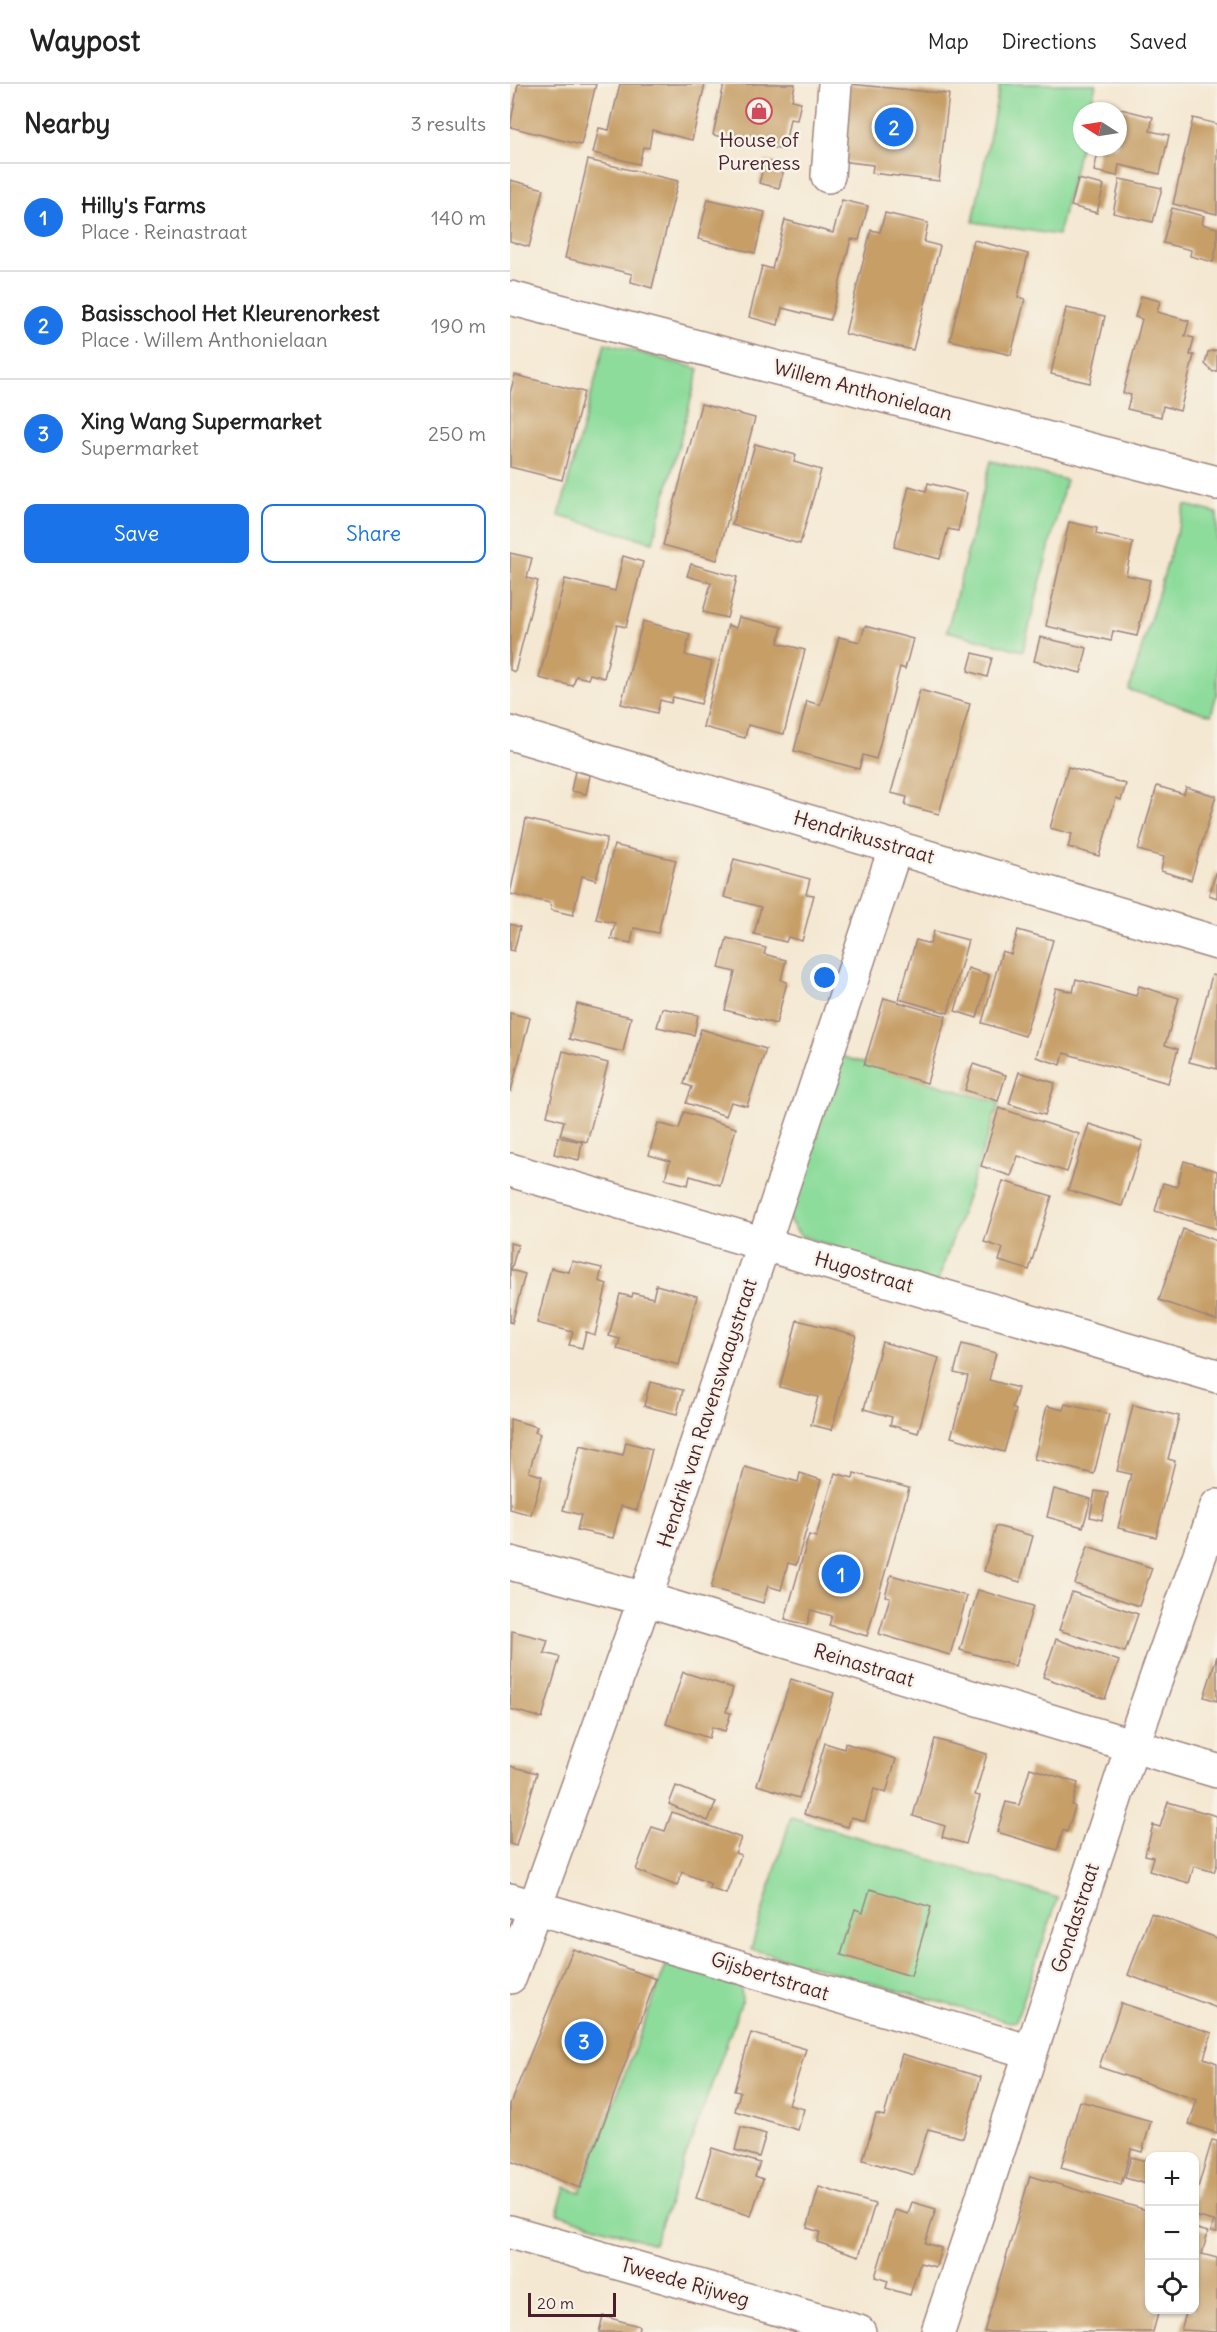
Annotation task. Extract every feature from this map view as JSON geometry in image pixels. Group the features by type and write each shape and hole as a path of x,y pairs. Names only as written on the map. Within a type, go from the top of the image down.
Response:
{"street":[{"path":"828,176 836,84"},
{"name":"Willem Anthonielaan","path":"510,298 1217,483"},
{"name":"Hendrikusstraat","path":"510,733 1217,943"},
{"name":"Hendrik van Ravenswaaystraat","path":"510,1977 523,1904 645,1599 896,846"},
{"name":"Hugostraat","path":"510,1170 1217,1376"},
{"name":"Gondastraat","path":"938,2332 1132,1747 1217,1506"},
{"name":"Reinastraat","path":"510,1563 645,1599 1217,1771"},
{"name":"Gijsbertstraat","path":"523,1904 1031,2052"},
{"name":"Tweede Rijweg","path":"510,2232 800,2324 859,2332"}],"green space":[{"path":"1000,84 1096,84 1091,102 1073,102 1073,156 1078,156 1058,235 973,222"},
{"path":"605,343 699,369 653,542 559,516"},
{"path":"991,461 1066,480 1023,651 947,631"},
{"path":"1185,505 1217,513 1217,693 1211,715 1129,690"},
{"path":"834,1054 999,1103 937,1284 800,1235 784,1213"},
{"path":"791,1817 1058,1898 1016,2021 1010,2022 751,1949"},
{"path":"670,1955 740,1976 742,2001 654,2244 557,2213 565,2187 580,2192"}],"building":[{"path":"518,84 596,84 581,145 510,127"},
{"path":"620,84 705,84 692,140 652,130 649,148 643,147 639,164 593,153 599,128 609,130"},
{"name":"House of Pureness","path":"724,84 795,84 792,100 801,102 797,120 790,119 784,150 713,135"},
{"path":"849,84 949,94 939,181 872,173 873,165 840,161"},
{"path":"1127,110 1153,117 1150,131 1169,135 1160,174 1119,165 1117,176 1094,171 1097,156 1127,156"},
{"path":"1193,118 1217,124 1217,214 1173,204"},
{"path":"588,160 678,181 652,288 631,282 632,274 565,258"},
{"path":"765,161 785,165 779,188 759,183"},
{"path":"1078,179 1104,185 1097,213 1071,206"},
{"path":"1120,179 1162,188 1153,222 1113,213"},
{"path":"510,180 544,189 529,247 510,241"},
{"path":"708,199 765,212 755,253 698,239"},
{"path":"842,200 868,206 859,240 851,239 830,320 782,308 778,325 749,317 762,266 772,269 785,220 833,233"},
{"path":"1172,208 1204,216 1202,224 1217,228 1217,246 1213,262 1190,256 1191,250 1163,243"},
{"path":"885,213 928,223 924,242 940,246 913,350 845,334 871,230 880,232"},
{"path":"974,240 1028,254 1018,297 1025,299 1011,355 950,340"},
{"path":"1141,296 1160,301 1157,312 1189,321 1185,336 1194,338 1190,355 1194,355 1180,411 1163,406 1161,417 1127,409 1131,395 1123,393 1142,319 1135,317"},
{"path":"1066,308 1105,316 1090,383 1051,374"},
{"path":"1217,350 1217,371 1213,372 1205,364 1208,352"},
{"path":"515,375 584,392 562,480 510,467 510,393"},
{"path":"701,404 755,418 717,560 663,545"},
{"path":"755,444 796,455 794,462 821,470 800,544 732,525"},
{"path":"928,483 967,493 958,531 948,529 940,559 894,547 909,486 926,491"},
{"path":"1069,522 1097,528 1096,534 1133,542 1126,575 1150,580 1137,636 1113,631 1111,641 1046,626"},
{"path":"510,553 532,558 527,578 538,581 515,672 510,670"},
{"path":"623,556 643,562 626,627 617,625 604,678 590,674 588,679 576,676 573,686 539,678 565,579 615,591"},
{"path":"691,564 737,577 727,618 703,612 711,583 687,576"},
{"path":"739,617 782,627 778,643 805,650 784,734 748,725 745,738 703,727 728,625 736,628"},
{"path":"643,621 690,634 685,655 712,662 701,704 673,697 671,703 660,700 657,713 621,704"},
{"path":"865,626 913,639 905,669 900,667 876,759 863,755 859,769 794,751 807,701 820,705 839,637 860,642"},
{"path":"1040,637 1087,648 1081,673 1034,661"},
{"path":"973,653 992,658 987,677 968,671"},
{"path":"920,690 970,704 939,814 905,805 907,797 891,793"},
{"path":"1068,767 1126,784 1121,800 1116,798 1099,856 1068,847 1072,834 1050,828"},
{"path":"575,771 590,775 586,794 571,791"},
{"path":"1157,786 1184,794 1186,787 1216,796 1191,880 1161,871 1164,857 1138,850"},
{"path":"526,819 607,838 596,880 582,876 573,915 551,910 550,903 510,894"},
{"path":"614,845 676,860 658,933 634,928 631,943 611,939 615,923 596,919"},
{"path":"734,859 810,879 806,894 814,895 802,941 788,937 786,942 754,934 761,907 724,897"},
{"path":"1217,870 1217,898 1209,895"},
{"path":"510,924 520,927 514,951 510,950"},
{"path":"1018,930 1053,940 1025,1036 982,1023 1002,951 1011,954"},
{"path":"934,931 968,940 948,1013 899,999 916,940 930,944"},
{"path":"727,938 766,948 764,954 786,960 781,980 787,982 776,1024 725,1010 735,972 719,968"},
{"path":"968,968 989,975 977,1018 955,1011"},
{"path":"1212,975 1217,976 1217,1069 1189,1062"},
{"path":"1076,979 1136,996 1139,986 1179,998 1165,1045 1178,1049 1168,1083 1064,1053 1061,1065 1036,1057 1056,988 1073,992"},
{"path":"884,998 946,1016 927,1083 864,1065"},
{"path":"577,1004 631,1017 623,1052 569,1039"},
{"path":"662,1008 698,1015 694,1035 657,1027"},
{"path":"510,1013 530,1018 511,1091 510,1091"},
{"path":"701,1029 766,1049 747,1106 731,1102 726,1116 686,1103 692,1087 684,1084"},
{"path":"563,1051 608,1063 587,1142 560,1135 564,1121 547,1116"},
{"path":"973,1064 1006,1075 998,1101 965,1090"},
{"path":"1019,1072 1055,1083 1045,1115 1009,1104"},
{"path":"999,1108 1079,1134 1067,1172 1018,1156 1011,1176 981,1166"},
{"path":"684,1112 736,1128 720,1185 690,1176 688,1185 665,1179 670,1161 649,1155 658,1123 679,1129"},
{"path":"1089,1124 1143,1141 1122,1206 1068,1190"},
{"path":"558,1137 582,1142 579,1160 554,1154"},
{"path":"1184,1161 1217,1171 1217,1229 1155,1211 1163,1183 1177,1187"},
{"path":"1003,1181 1052,1196 1029,1270 999,1261 1003,1248 984,1242"},
{"path":"1183,1229 1217,1241 1217,1321 1159,1300"},
{"path":"510,1243 518,1245 511,1270 525,1274 512,1323 510,1322"},
{"path":"572,1261 602,1268 599,1281 607,1284 595,1335 586,1332 582,1348 569,1345 573,1332 537,1323 551,1268 569,1272"},
{"path":"656,1285 697,1296 679,1365 617,1349 620,1339 609,1336 620,1294 632,1297 633,1293 653,1298"},
{"path":"797,1320 856,1335 832,1430 811,1425 818,1397 780,1387"},
{"path":"882,1342 939,1358 918,1433 890,1425 892,1417 864,1409"},
{"path":"962,1344 996,1353 989,1380 1018,1388 1012,1408 1016,1410 1004,1452 951,1437 968,1376 954,1373"},
{"path":"650,1382 683,1390 677,1414 644,1406"},
{"path":"1065,1404 1109,1414 1094,1474 1034,1459 1047,1406 1063,1410"},
{"path":"1133,1405 1179,1416 1168,1459 1175,1461 1156,1537 1118,1528 1131,1474 1117,1471"},
{"path":"510,1419 537,1427 535,1432 540,1434 529,1472 542,1476 531,1515 510,1509"},
{"path":"626,1442 652,1449 637,1510 621,1506 613,1538 577,1530 581,1515 563,1510 580,1445 623,1455"},
{"path":"745,1467 798,1482 800,1473 821,1480 796,1565 788,1563 781,1590 768,1586 763,1603 711,1588"},
{"path":"835,1473 853,1478 854,1473 909,1488 867,1636 829,1625 832,1616 811,1610 807,1625 785,1619 809,1535 816,1537"},
{"path":"1054,1489 1091,1499 1083,1527 1047,1517"},
{"path":"1095,1491 1108,1493 1102,1520 1090,1517"},
{"path":"996,1526 1033,1536 1020,1582 984,1571"},
{"path":"1088,1546 1152,1568 1139,1606 1075,1584"},
{"path":"891,1575 967,1596 950,1655 879,1634 890,1597 885,1596"},
{"path":"978,1590 1033,1606 1015,1666 960,1650"},
{"path":"1072,1592 1138,1614 1125,1652 1059,1630"},
{"path":"512,1631 548,1640 544,1653 560,1657 542,1718 510,1709"},
{"path":"1056,1639 1119,1661 1105,1699 1043,1677"},
{"path":"1217,1656 1217,1701 1204,1697"},
{"path":"683,1672 733,1688 726,1712 731,1713 725,1731 712,1727 709,1738 666,1724"},
{"path":"791,1679 834,1693 799,1798 757,1785"},
{"path":"935,1739 987,1754 975,1795 980,1796 966,1844 942,1837 945,1826 913,1816"},
{"path":"825,1743 844,1749 845,1743 896,1759 886,1793 874,1789 865,1821 851,1817 848,1827 804,1814"},
{"path":"510,1766 537,1773 516,1846 510,1844"},
{"path":"1030,1768 1078,1783 1072,1805 1075,1807 1067,1832 1063,1830 1057,1850 997,1832 1006,1802 1019,1805"},
{"path":"676,1786 716,1802 708,1821 669,1804"},
{"path":"1168,1802 1217,1816 1217,1864 1214,1872 1194,1866 1189,1883 1149,1871 1153,1857 1145,1855 1153,1825 1160,1827"},
{"path":"672,1812 741,1838 735,1853 741,1855 726,1894 709,1888 711,1884 682,1872 677,1886 636,1870 652,1827 665,1831"},
{"path":"870,1889 931,1907 911,1976 841,1955 855,1909 863,1912"},
{"path":"1151,1913 1217,1938 1217,2008 1128,1975"},
{"path":"573,1949 656,1979 580,2188 510,2161 510,2104"},
{"path":"1121,2003 1212,2033 1204,2058 1217,2063 1217,2133 1189,2124 1197,2100 1099,2067"},
{"path":"751,2033 806,2049 789,2105 804,2109 798,2130 735,2111 740,2092 734,2091"},
{"path":"902,2054 981,2077 963,2138 928,2129 914,2175 863,2160 876,2114 884,2116"},
{"path":"1080,2101 1151,2121 1142,2152 1131,2149 1121,2185 1061,2168"},
{"path":"741,2127 766,2134 759,2157 735,2150"},
{"path":"1212,2140 1217,2141 1217,2232 1211,2231 1214,2221 1199,2217 1199,2184"},
{"path":"712,2148 760,2163 755,2176 763,2179 751,2216 696,2198"},
{"path":"1131,2157 1145,2161 1145,2184 1125,2178"},
{"path":"1030,2176 1145,2210 1145,2314 1158,2314 1153,2332 984,2332"},
{"path":"819,2187 875,2204 859,2256 817,2242 820,2232 807,2228"},
{"path":"912,2202 936,2209 925,2243 941,2248 936,2267 920,2263 910,2295 886,2288 888,2281 875,2277 895,2210 908,2214"},
{"path":"1199,2229 1208,2232 1202,2254 1217,2258 1217,2332 1181,2330 1186,2314 1199,2314"},
{"path":"603,2316 639,2326 638,2332 599,2332"}],"place":[{"name":"House of Pureness","path":"759,111"},
{"name":"Basisschool Het Kleurenorkest","path":"894,127"},
{"name":"Hilly's Farms","path":"841,1574"},
{"name":"Xing Wang Supermarket","path":"584,2041"}]}
